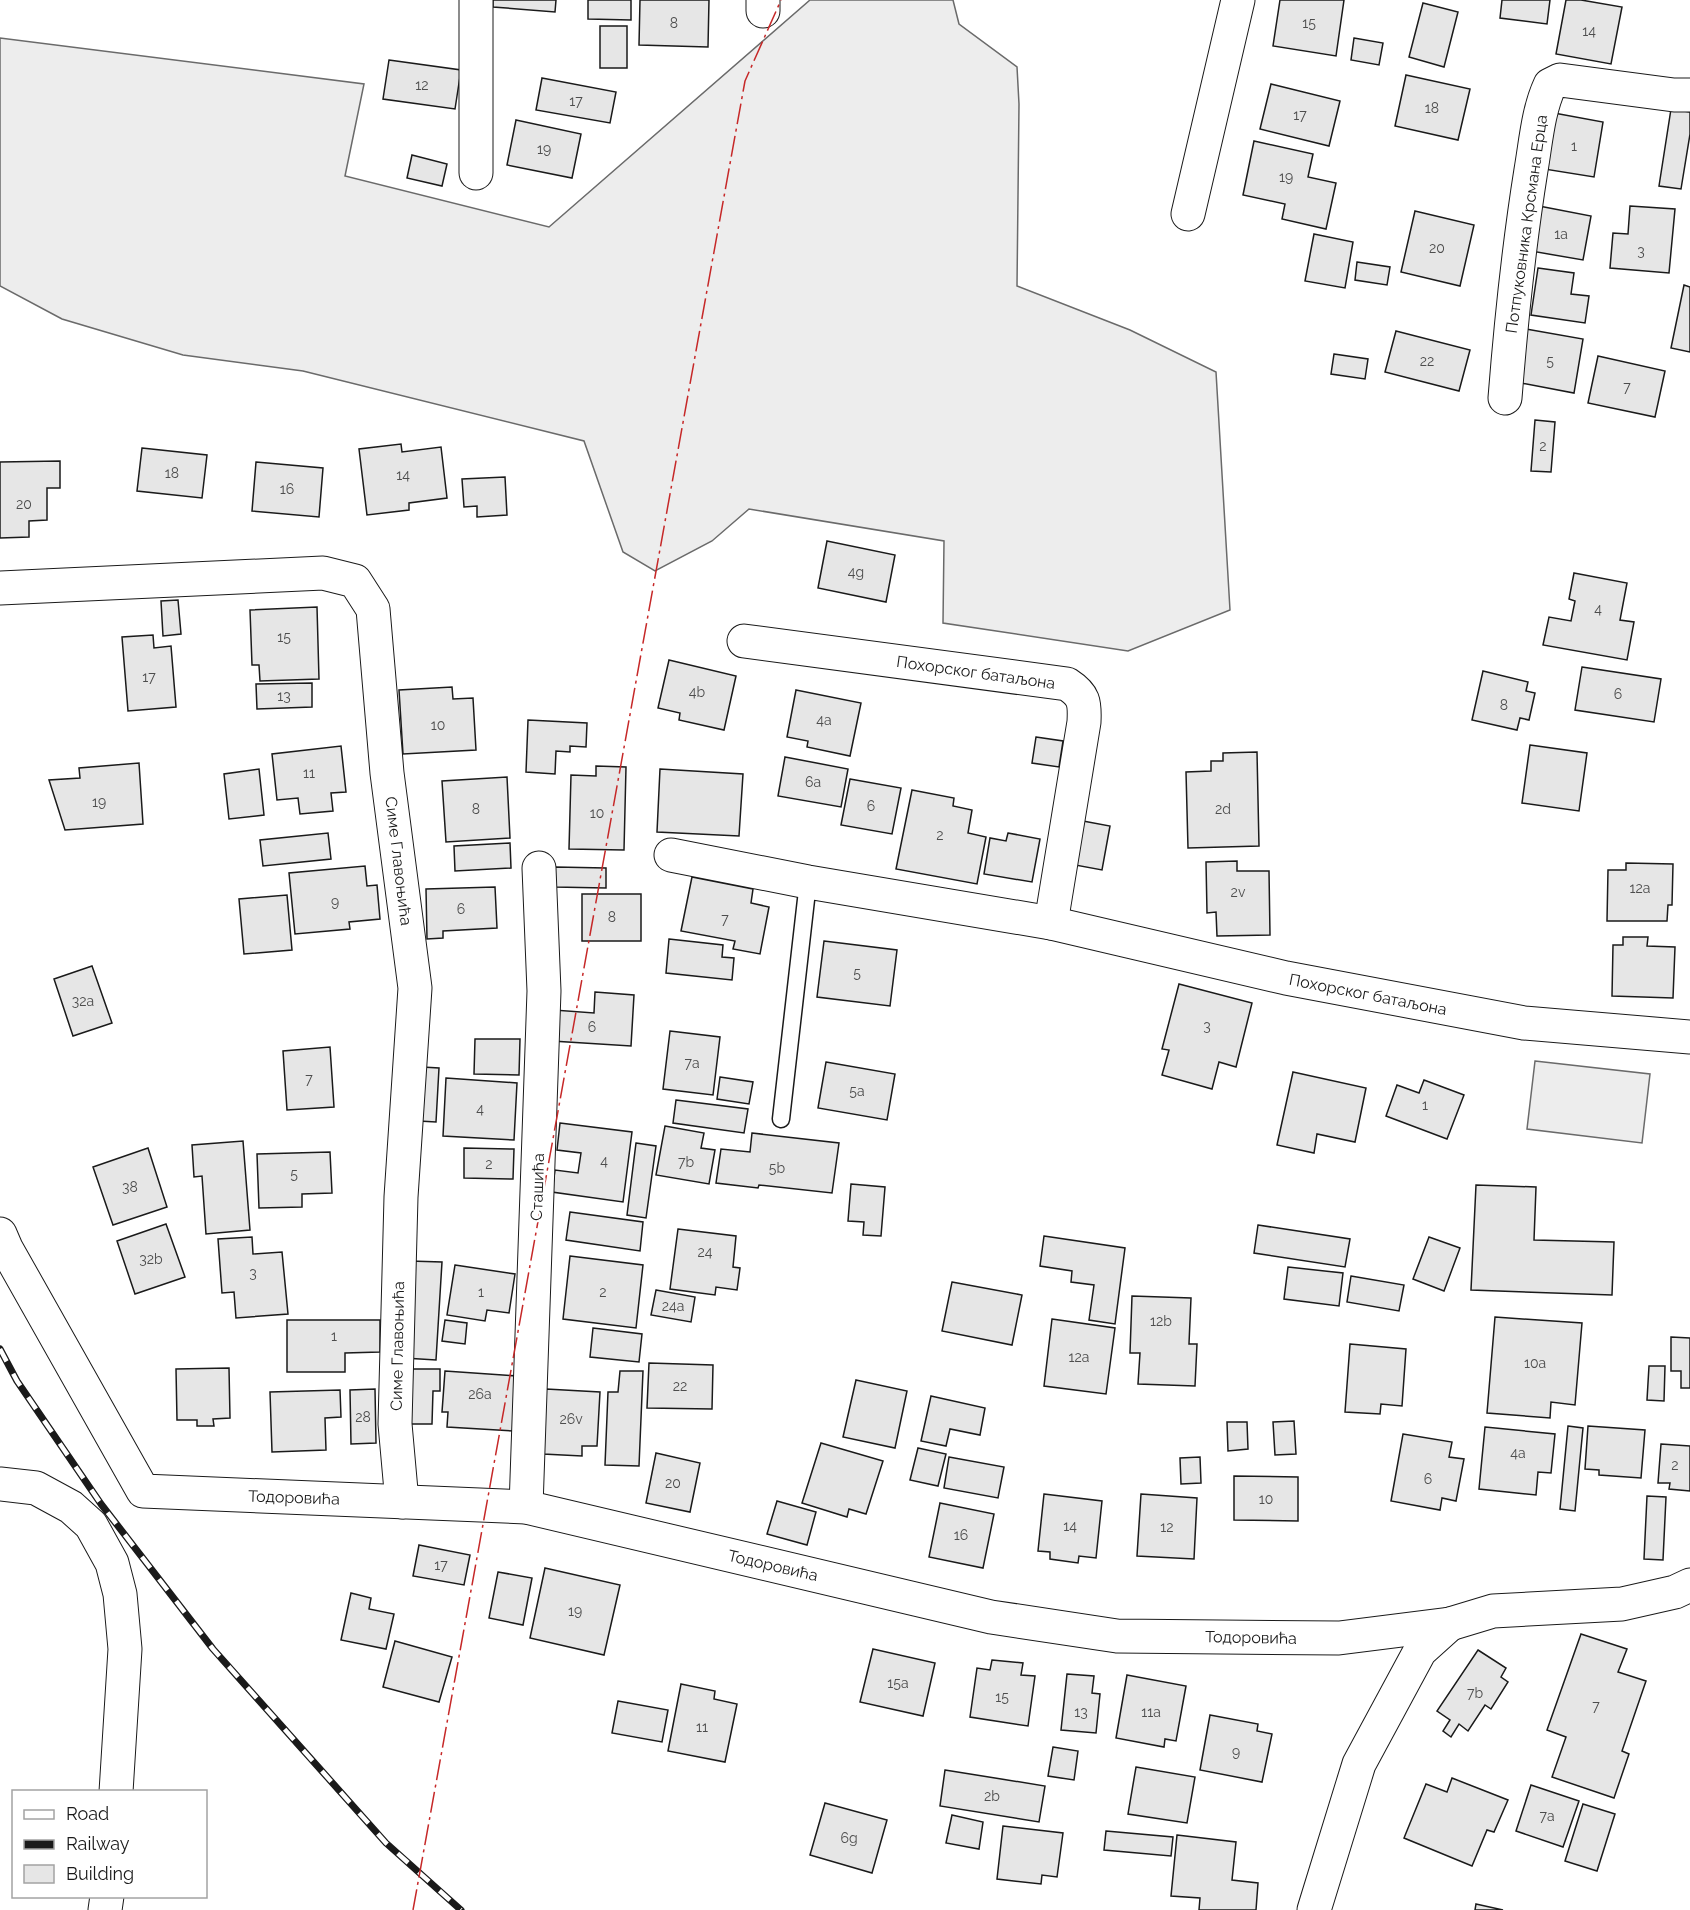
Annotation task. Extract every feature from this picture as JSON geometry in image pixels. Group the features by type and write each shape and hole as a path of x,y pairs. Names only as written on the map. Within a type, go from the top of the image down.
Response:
{"street":[{"path":"476,0 476,173"},
{"path":"1188,214 1238,0"},
{"name":"Потпуковника Крсмана Ерца","path":"1505,398 1512,311 1529,183 1543,100 1550,85 1560,80 1674,95 1690,95"},
{"name":"Симе Главоњића","path":"0,588 323,573 355,581 373,609 387,772 415,988 401,1197 395,1424 402,1502"},
{"name":"Похорског батаљона","path":"744,641 1067,684 1075,689 1084,700 1084,722 1051,923"},
{"name":"Похорског батаљона","path":"671,855 808,882 1051,923 1286,978 1524,1023 1690,1037"},
{"name":"Сташића","path":"526,1507 544,991 539,868"},
{"name":"Тодоровића","path":"0,1234 143,1491 526,1507 990,1617 1117,1636 1338,1638 1450,1624 1493,1611 1622,1604 1675,1592 1690,1585"},
{"path":"0,1484 36,1488 71,1507 91,1526 112,1563 120,1594 125,1650 116,1790"},
{"path":"1314,1910 1359,1764 1420,1651 1450,1624"}],"lane":[{"path":"781,1119 808,882"}],"shaded area":[{"path":"810,0 953,0 959,24 1017,67 1019,104 1017,286 1130,330 1216,372 1230,610 1128,651 943,623 944,541 749,509 712,541 655,571 623,552 584,441 303,371 183,355 62,319 0,286 0,38 364,84 345,176 549,227"},
{"path":"1535,1061 1650,1074 1642,1143 1527,1129"}],"building":[{"path":"493,0 556,0 555,12 493,7"},
{"path":"588,0 631,0 631,20 588,19"},
{"path":"640,0 709,0 708,47 639,45"},
{"path":"1280,0 1344,0 1336,56 1273,46"},
{"path":"1502,0 1550,0 1547,24 1500,18"},
{"path":"1566,0 1581,0 1622,7 1611,64 1556,54"},
{"path":"1423,3 1458,12 1444,67 1409,57"},
{"path":"600,26 627,26 627,68 600,68"},
{"path":"1354,38 1383,43 1379,65 1351,60"},
{"path":"389,60 461,70 455,109 383,99"},
{"path":"1406,75 1470,89 1458,140 1395,126"},
{"path":"542,78 616,92 610,123 536,110"},
{"path":"1271,84 1340,101 1329,146 1260,129"},
{"path":"1671,109 1690,112 1690,134 1681,189 1659,186"},
{"path":"1554,113 1603,122 1594,177 1544,169"},
{"path":"516,120 581,134 572,178 507,165"},
{"path":"1254,141 1313,154 1308,177 1336,183 1326,229 1282,219 1285,204 1243,195"},
{"path":"412,155 447,164 442,186 407,178"},
{"path":"1539,206 1591,216 1583,260 1531,251"},
{"path":"1630,206 1675,209 1669,273 1610,268 1613,233 1628,234"},
{"path":"1415,211 1474,225 1460,286 1401,272"},
{"path":"1314,234 1353,242 1345,288 1305,281"},
{"path":"1357,262 1390,267 1387,285 1355,280"},
{"path":"1538,268 1574,273 1571,294 1589,296 1585,323 1531,315"},
{"path":"1684,285 1690,287 1690,352 1671,348"},
{"path":"1526,329 1583,339 1574,393 1516,382"},
{"path":"1396,331 1470,350 1459,391 1385,372"},
{"path":"1334,354 1368,359 1365,379 1331,374"},
{"path":"1598,356 1665,371 1655,417 1588,403"},
{"path":"1535,420 1555,422 1551,472 1531,471"},
{"path":"401,444 402,452 441,447 447,498 409,503 409,510 367,515 359,449"},
{"path":"142,448 207,455 202,498 137,491"},
{"path":"60,461 60,488 47,488 47,520 29,521 29,537 0,538 0,462"},
{"path":"256,462 323,468 319,517 252,511"},
{"path":"505,477 507,515 477,517 477,506 464,507 462,479"},
{"path":"827,541 895,555 886,602 818,588"},
{"path":"1574,573 1627,583 1620,620 1634,622 1627,660 1543,645 1549,617 1571,621 1575,601 1569,599"},
{"path":"178,600 181,634 163,636 161,601"},
{"path":"317,607 319,679 260,681 259,665 252,665 250,610"},
{"path":"153,635 154,648 171,646 176,707 128,711 122,637"},
{"path":"669,660 736,676 724,730 679,720 680,713 658,708"},
{"path":"1582,667 1661,679 1654,722 1575,710"},
{"path":"1483,671 1528,682 1526,691 1535,693 1529,720 1520,718 1517,730 1472,720"},
{"path":"312,683 312,707 257,709 256,684"},
{"path":"452,687 453,699 473,698 476,750 403,754 399,690"},
{"path":"796,690 861,703 850,756 807,747 808,741 787,737"},
{"path":"528,720 587,723 586,747 570,746 570,752 556,751 555,774 526,772"},
{"path":"1036,737 1063,741 1059,767 1032,763"},
{"path":"1530,745 1587,753 1579,811 1522,803"},
{"path":"341,746 346,792 331,793 333,811 300,814 298,798 277,800 272,754"},
{"path":"1257,752 1259,846 1188,848 1186,772 1211,771 1211,761 1223,761 1223,753"},
{"path":"785,757 848,769 841,807 778,796"},
{"path":"139,763 143,824 65,830 49,780 80,778 79,768"},
{"path":"596,766 626,767 624,850 569,849 571,775 596,776"},
{"path":"259,769 264,815 229,819 224,774"},
{"path":"660,769 743,774 739,836 657,832"},
{"path":"507,777 510,838 446,842 442,781"},
{"path":"850,779 901,788 892,834 841,825"},
{"path":"912,790 954,798 953,806 972,810 968,833 986,837 977,884 896,869"},
{"path":"1083,821 1110,826 1102,870 1075,865"},
{"path":"328,833 331,859 263,866 260,840"},
{"path":"1008,833 1040,839 1032,882 984,874 990,838 1006,841"},
{"path":"510,843 511,868 455,871 454,846"},
{"path":"1237,861 1237,871 1269,871 1270,935 1217,936 1216,912 1207,913 1206,862"},
{"path":"1626,863 1673,864 1672,905 1668,905 1667,921 1607,921 1608,870 1626,870"},
{"path":"365,866 367,886 377,885 380,919 349,922 350,929 295,934 289,873"},
{"path":"555,867 606,868 606,888 554,887"},
{"path":"692,877 753,889 751,903 769,907 760,954 733,949 735,941 681,931"},
{"path":"495,887 497,928 443,931 443,938 427,939 426,889"},
{"path":"582,894 641,894 641,941 582,941"},
{"path":"287,895 292,950 244,954 239,899"},
{"path":"1623,937 1648,937 1647,946 1675,947 1673,998 1612,996 1613,945 1623,945"},
{"path":"669,939 723,945 722,957 734,958 732,980 666,973"},
{"path":"824,941 897,950 890,1006 817,997"},
{"path":"92,966 112,1023 73,1036 54,979"},
{"path":"1179,984 1252,1003 1236,1067 1219,1062 1212,1089 1162,1075 1169,1050 1162,1049"},
{"path":"595,992 634,995 631,1046 552,1041 554,1010 594,1013"},
{"path":"670,1031 720,1037 713,1095 663,1089"},
{"path":"475,1039 520,1039 519,1075 474,1074"},
{"path":"330,1047 334,1107 287,1110 283,1051"},
{"path":"826,1062 895,1074 887,1120 818,1108"},
{"path":"422,1067 439,1068 436,1122 419,1121"},
{"path":"1293,1072 1366,1088 1355,1142 1317,1134 1314,1153 1277,1145"},
{"path":"720,1077 753,1082 749,1104 717,1099"},
{"path":"446,1078 517,1083 514,1140 443,1136"},
{"path":"1424,1080 1464,1095 1447,1139 1386,1116 1397,1085 1419,1093"},
{"path":"676,1100 748,1109 744,1133 673,1123"},
{"path":"560,1123 632,1132 623,1202 552,1192 555,1170 578,1173 581,1153 557,1150"},
{"path":"665,1126 704,1133 701,1148 715,1150 709,1184 656,1175"},
{"path":"752,1133 839,1143 832,1193 716,1183 721,1149 750,1152"},
{"path":"243,1141 250,1230 206,1234 202,1176 194,1177 192,1145"},
{"path":"636,1143 656,1146 646,1218 627,1215"},
{"path":"148,1148 167,1207 113,1225 93,1167"},
{"path":"464,1148 514,1149 513,1179 464,1178"},
{"path":"330,1152 332,1193 302,1194 302,1207 259,1208 257,1154"},
{"path":"851,1184 885,1187 881,1236 863,1235 864,1222 848,1221"},
{"path":"1476,1185 1536,1187 1534,1240 1614,1242 1612,1295 1471,1290"},
{"path":"570,1212 643,1222 640,1251 566,1240"},
{"path":"166,1224 185,1277 135,1294 117,1241"},
{"path":"1258,1225 1350,1239 1345,1267 1254,1253"},
{"path":"678,1229 736,1236 733,1267 740,1268 737,1290 716,1287 715,1295 670,1289"},
{"path":"1044,1236 1125,1248 1115,1324 1089,1320 1094,1285 1071,1282 1072,1271 1040,1266"},
{"path":"252,1237 253,1254 282,1252 288,1314 236,1318 234,1292 222,1293 218,1239"},
{"path":"1429,1237 1460,1248 1444,1291 1413,1279"},
{"path":"570,1256 643,1265 636,1328 563,1319"},
{"path":"409,1261 442,1262 436,1360 404,1358"},
{"path":"455,1265 515,1274 509,1313 487,1310 485,1321 447,1315"},
{"path":"1288,1267 1343,1273 1339,1306 1284,1299"},
{"path":"1351,1276 1404,1285 1399,1311 1347,1302"},
{"path":"952,1282 1022,1295 1012,1345 942,1331"},
{"path":"656,1290 695,1297 691,1322 651,1315"},
{"path":"1132,1296 1191,1298 1189,1344 1197,1344 1195,1386 1138,1384 1140,1353 1130,1353"},
{"path":"1495,1317 1582,1323 1575,1405 1551,1402 1550,1418 1487,1413"},
{"path":"1052,1319 1115,1328 1106,1394 1044,1386"},
{"path":"287,1320 380,1320 380,1352 345,1353 345,1372 287,1372"},
{"path":"445,1320 467,1323 465,1344 442,1341"},
{"path":"593,1328 642,1334 639,1362 590,1357"},
{"path":"1671,1337 1690,1338 1690,1388 1681,1388 1681,1371 1671,1371"},
{"path":"1350,1344 1406,1349 1402,1406 1381,1404 1380,1414 1345,1412"},
{"path":"649,1363 713,1365 712,1409 647,1408"},
{"path":"1649,1366 1665,1366 1664,1401 1647,1400"},
{"path":"229,1368 230,1418 213,1419 214,1426 197,1426 197,1420 177,1420 176,1369"},
{"path":"411,1369 440,1369 440,1391 433,1391 432,1424 410,1424"},
{"path":"445,1371 517,1376 514,1431 447,1427 448,1412 442,1412"},
{"path":"620,1371 643,1371 639,1466 605,1465 608,1392 618,1392"},
{"path":"856,1380 907,1391 895,1448 843,1437"},
{"path":"375,1389 376,1443 351,1444 350,1390"},
{"path":"546,1389 600,1392 597,1446 582,1446 582,1456 543,1454"},
{"path":"340,1390 341,1417 325,1418 326,1450 272,1452 270,1392"},
{"path":"931,1396 985,1408 980,1435 950,1429 946,1446 921,1441"},
{"path":"1294,1421 1296,1454 1275,1455 1273,1422"},
{"path":"1227,1422 1247,1422 1248,1449 1228,1451"},
{"path":"1568,1426 1583,1428 1575,1511 1560,1509"},
{"path":"1588,1426 1645,1430 1641,1478 1599,1475 1599,1470 1585,1469"},
{"path":"1485,1427 1555,1434 1551,1473 1538,1472 1536,1495 1479,1489"},
{"path":"1403,1434 1452,1442 1449,1457 1464,1459 1456,1501 1442,1498 1440,1510 1391,1501"},
{"path":"821,1443 883,1461 866,1514 849,1509 847,1517 802,1503"},
{"path":"1661,1444 1690,1446 1690,1491 1669,1489 1670,1483 1658,1483"},
{"path":"918,1448 946,1454 938,1486 910,1480"},
{"path":"656,1453 700,1463 690,1512 646,1503"},
{"path":"949,1457 1004,1467 998,1498 944,1488"},
{"path":"1200,1457 1201,1483 1181,1484 1180,1458"},
{"path":"1234,1476 1298,1477 1298,1521 1234,1520"},
{"path":"1044,1494 1102,1501 1096,1558 1079,1556 1078,1563 1050,1559 1050,1552 1038,1551"},
{"path":"1141,1494 1197,1498 1194,1559 1137,1556"},
{"path":"1647,1496 1666,1497 1663,1560 1644,1559"},
{"path":"777,1501 816,1512 807,1545 767,1534"},
{"path":"940,1503 994,1514 983,1568 929,1557"},
{"path":"419,1545 470,1555 464,1585 413,1576"},
{"path":"545,1568 620,1585 604,1655 530,1638"},
{"path":"498,1572 532,1578 523,1625 489,1618"},
{"path":"351,1593 371,1598 369,1609 394,1614 386,1649 341,1640"},
{"path":"1581,1634 1627,1649 1618,1672 1646,1681 1622,1751 1629,1754 1614,1798 1552,1777 1566,1737 1547,1730"},
{"path":"395,1641 452,1657 439,1702 383,1687"},
{"path":"873,1649 935,1663 923,1716 860,1702"},
{"path":"1478,1650 1506,1668 1501,1677 1508,1682 1491,1709 1485,1705 1468,1731 1459,1724 1451,1737 1443,1731 1450,1720 1437,1711"},
{"path":"992,1660 1023,1663 1021,1675 1035,1676 1028,1726 970,1717 977,1668 990,1670"},
{"path":"1067,1674 1094,1676 1092,1693 1100,1694 1096,1733 1061,1730"},
{"path":"1127,1675 1186,1686 1176,1741 1165,1739 1164,1747 1116,1738"},
{"path":"681,1684 715,1691 714,1699 737,1704 725,1762 668,1751"},
{"path":"618,1701 668,1710 662,1742 612,1733"},
{"path":"1210,1715 1258,1724 1257,1731 1272,1734 1262,1782 1200,1770"},
{"path":"1053,1747 1078,1751 1074,1780 1048,1776"},
{"path":"1136,1767 1195,1777 1187,1823 1128,1814"},
{"path":"945,1770 1045,1786 1039,1822 940,1806"},
{"path":"1452,1778 1508,1800 1494,1832 1487,1830 1472,1866 1404,1838 1426,1784 1447,1792"},
{"path":"1531,1785 1579,1801 1563,1847 1516,1831"},
{"path":"825,1803 887,1820 872,1873 810,1855"},
{"path":"1583,1804 1615,1814 1597,1871 1565,1861"},
{"path":"952,1815 983,1822 979,1849 946,1843"},
{"path":"1003,1826 1063,1833 1057,1877 1042,1875 1041,1884 997,1879"},
{"path":"1106,1831 1173,1837 1171,1856 1104,1850"},
{"path":"1177,1835 1236,1842 1232,1880 1258,1883 1256,1910 1199,1910 1200,1898 1171,1896"},
{"path":"1476,1904 1503,1910 1475,1910"}],"railway":[{"path":"0,1349 17,1381 101,1504 213,1649 386,1843 461,1910"}],"power":[{"path":"413,1910 745,81 781,0"}]}
